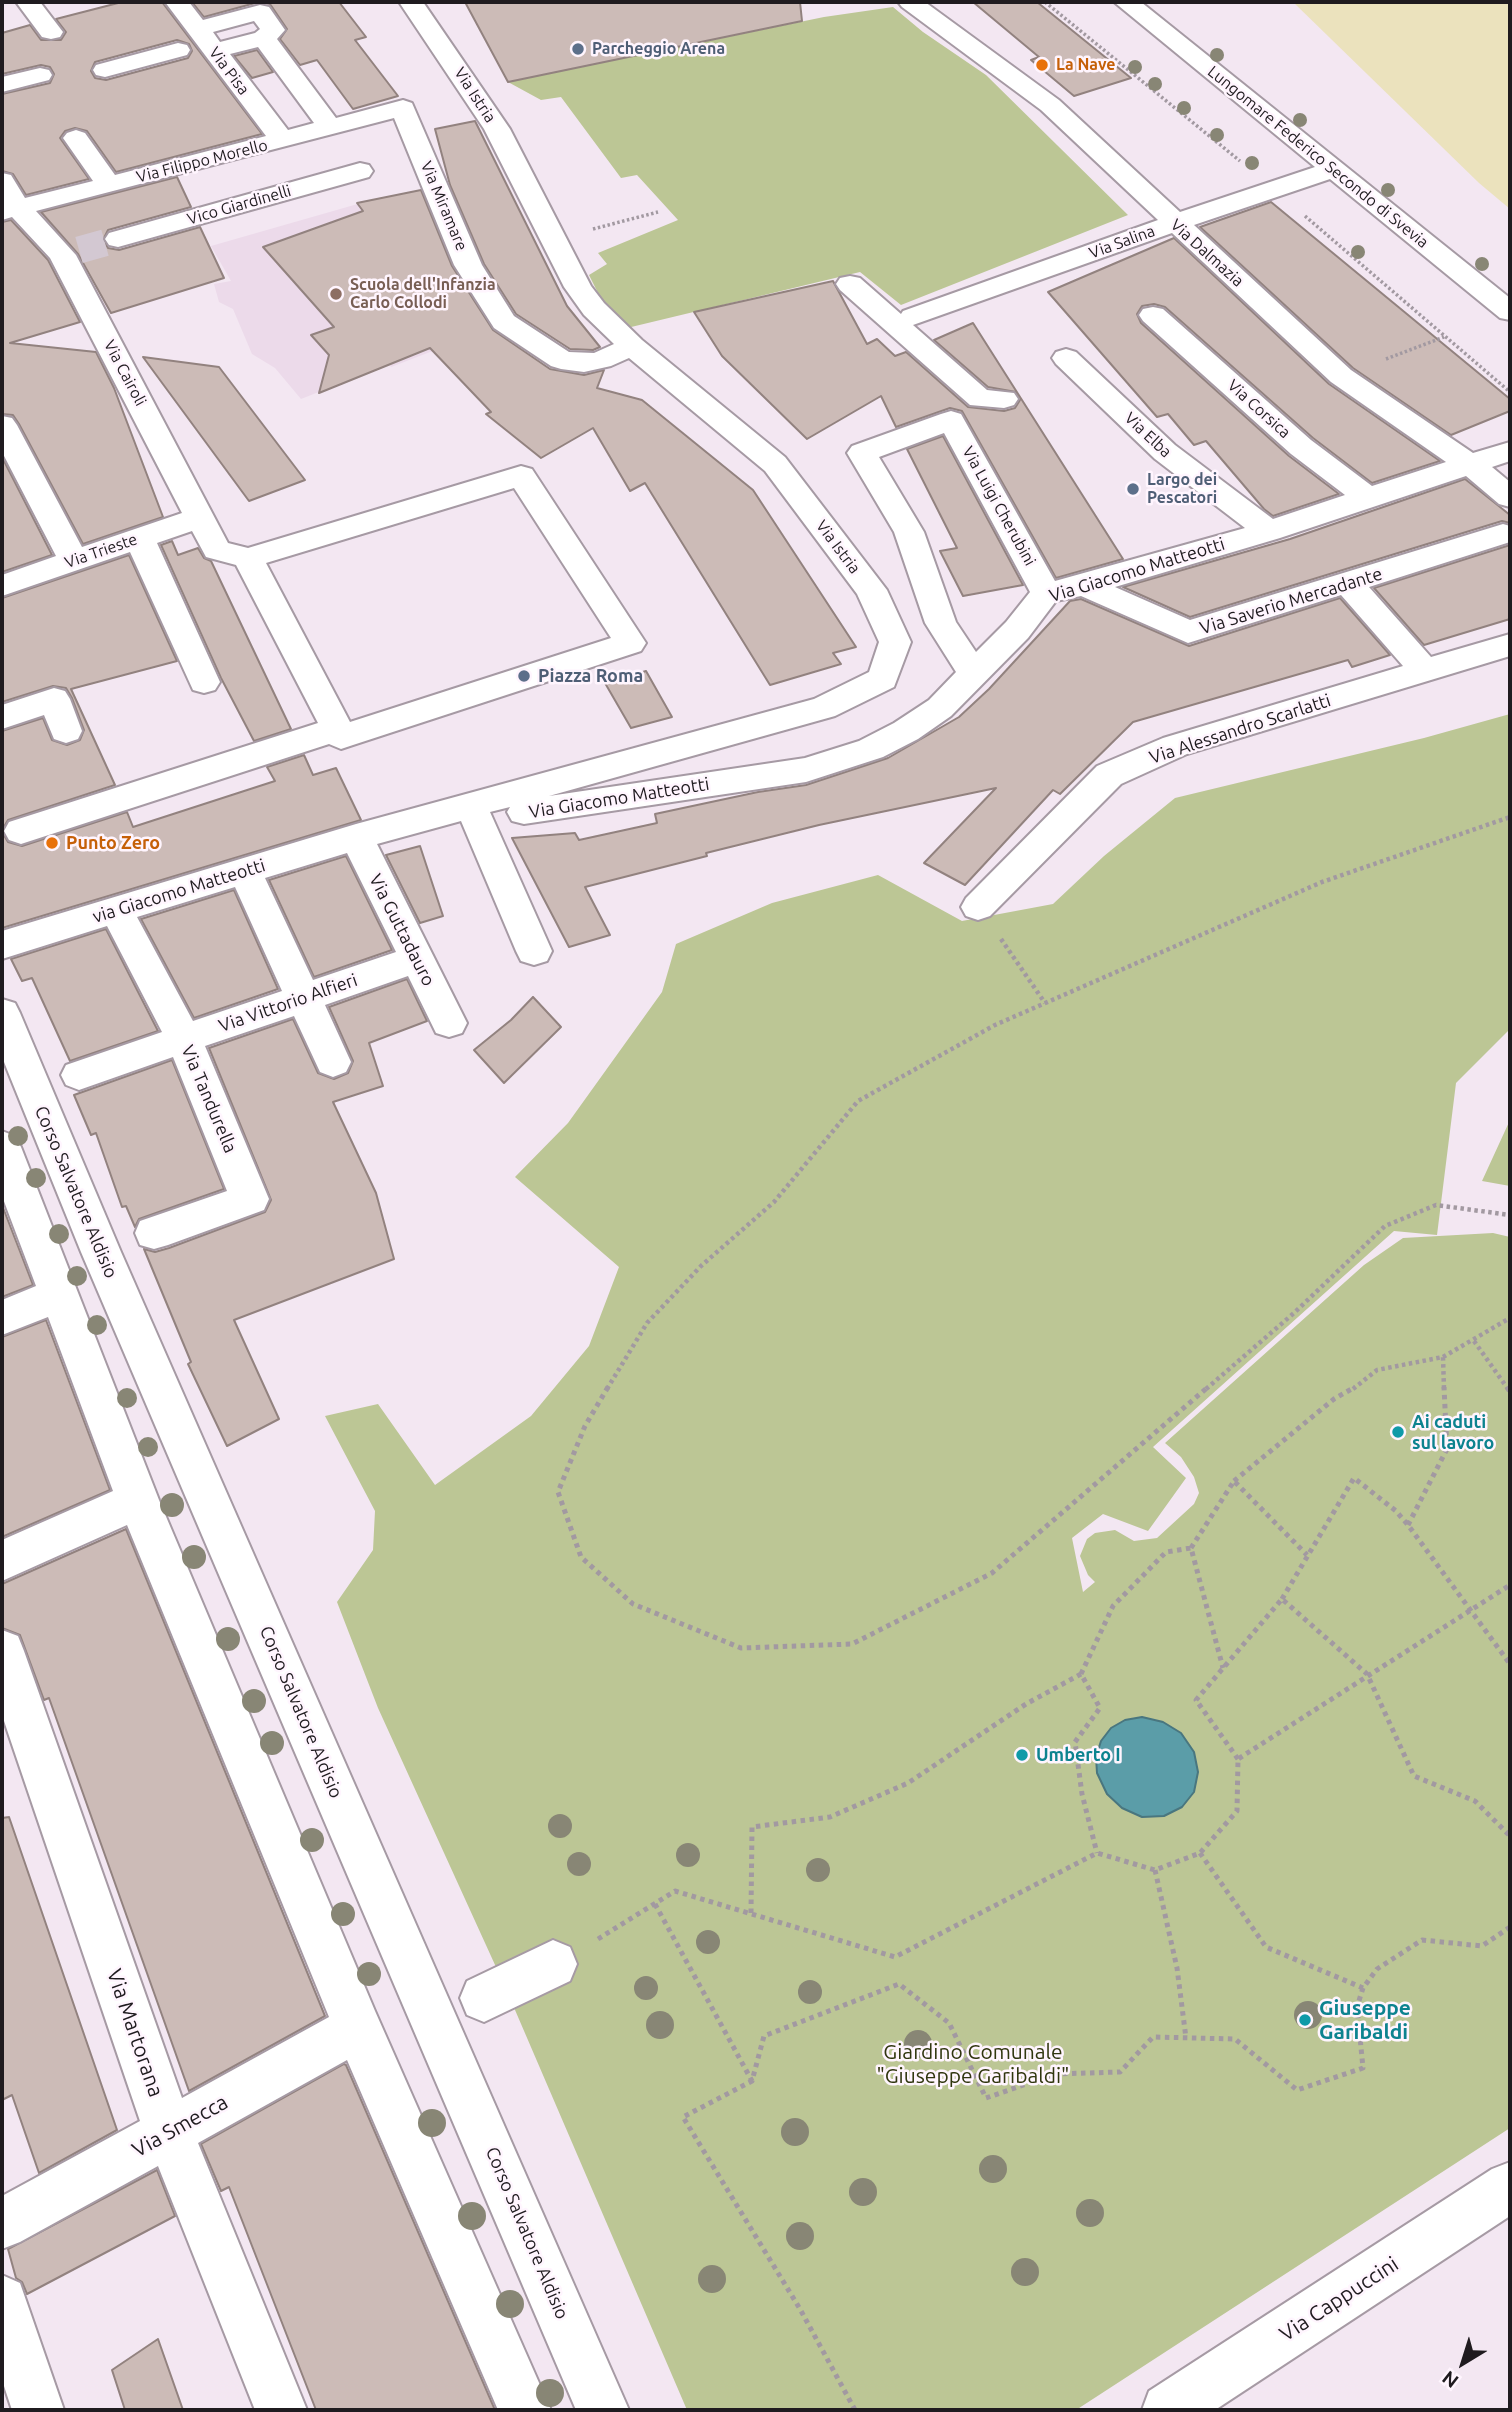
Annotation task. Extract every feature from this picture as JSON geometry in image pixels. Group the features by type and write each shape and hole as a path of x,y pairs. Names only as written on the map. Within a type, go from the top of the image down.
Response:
{"street":[{"path":"2,9 28,2 51,32"},
{"name":"Via Istria","path":"356,837 824,708 883,679 895,642 871,590 775,464 632,346 594,309 578,287 497,129 411,2"},
{"name":"Via Dalmazia","path":"910,2 1051,105 1174,223 1341,376 1472,466 1510,497"},
{"name":"Lungomare Federico Secondo di Svevia","path":"1126,2 1510,312"},
{"name":"Via Pisa","path":"172,4 202,47 282,140"},
{"path":"105,70 202,47 264,38 273,30 260,12 202,47 143,38"},
{"path":"264,38 330,127"},
{"path":"2,85 40,75"},
{"name":"Via Miramare","path":"402,108 468,265 504,322 561,360 583,363 601,360 632,346"},
{"name":"Via Filippo Morello","path":"10,210 402,108"},
{"path":"76,138 109,185"},
{"name":"Via Salina","path":"914,317 1174,223 1332,170"},
{"name":"Vico Giardinelli","path":"118,239 360,171"},
{"name":"Via Cairoli","path":"2,181 10,210 71,253 217,550 248,558"},
{"path":"850,284 980,399 1004,399"},
{"name":"Via Corsica","path":"1153,315 1301,447 1368,498"},
{"name":"Via Elba","path":"1066,358 1165,452 1269,531"},
{"name":"Via Luigi Cherubini","path":"973,673 941,623 909,532 862,453 951,419 1046,593"},
{"path":"2,425 74,561"},
{"name":"Via Giacomo Matteotti","path":"356,837 806,769 871,749 906,731 940,708 1017,630 1046,593 1084,585 1269,531 1472,466 1510,451"},
{"path":"522,476 630,643 341,737 337,729 248,558 522,476"},
{"name":"Via Trieste","path":"2,586 201,517"},
{"name":"Via Saverio Mercadante","path":"1084,585 1188,632 1503,534"},
{"path":"139,538 204,682"},
{"path":"1348,583 1426,671"},
{"name":"Via Alessandro Scarlatti","path":"978,907 1110,775 1175,746 1510,645"},
{"path":"2,717 54,699 66,731"},
{"path":"21,831 337,729"},
{"path":"477,819 534,951"},
{"name":"via Giacomo Matteotti","path":"2,945 356,837"},
{"name":"Via Guttadauro","path":"356,837 449,1023"},
{"path":"245,871 333,1062"},
{"name":"Via Tandurella","path":"117,910 184,1039 250,1199 154,1233"},
{"name":"Via Vittorio Alfieri","path":"79,1075 416,958"},
{"name":"Corso Salvatore Aldisio","path":"2,1013 101,1252 603,2410"},
{"path":"2,1147 138,1500 358,2028 525,2410"},
{"path":"2,1318 59,1294"},
{"path":"2,1561 138,1500"},
{"name":"Via Martorana","path":"2,1651 170,2133 281,2410"},
{"path":"484,1998 553,1964"},
{"name":"Via Smecca","path":"2,2224 358,2028"},
{"name":"Via Cappuccini","path":"1168,2410 1510,2187"},
{"path":"2,2301 38,2410"}],"path":[{"path":"593,229 658,212"},
{"path":"1341,376 1444,337"},
{"path":"1510,817 1322,882 995,1025 858,1101 775,1202 701,1266 647,1323 585,1426 558,1492 581,1557 633,1604 741,1648 852,1644 992,1573 1294,1313 1385,1226 1436,1205 1510,1215"},
{"path":"978,907 1045,1003"},
{"path":"1223,1668 1191,1548 1234,1481 1335,1399 1351,1391 1377,1370 1443,1356 1474,1341 1510,1318"},
{"path":"1474,1341 1510,1392"},
{"path":"1408,1525 1447,1449 1443,1356"},
{"path":"608,1934 675,1891 895,1956 1097,1853 1155,1870 1200,1853 1237,1811 1238,1759 1196,1700 1282,1599 1354,1478 1396,1511 1408,1525 1510,1664"},
{"path":"1234,1481 1307,1555"},
{"path":"751,1913 752,1827 830,1817 908,1783 1026,1704 1082,1674 1113,1606 1166,1552 1191,1548"},
{"path":"1238,1759 1510,1585"},
{"path":"1282,1599 1367,1674 1414,1776 1475,1801 1510,1836"},
{"path":"1082,1674 1100,1708 1075,1742 1082,1794 1097,1853"},
{"path":"1200,1853 1266,1947 1363,1988"},
{"path":"1155,1870 1177,1968 1186,2038"},
{"path":"654,1904 752,2081"},
{"path":"855,2410 800,2309 683,2117 752,2081 764,2036 900,1984 949,2023 986,2098 1055,2074 1120,2072 1153,2037 1235,2039 1297,2090 1363,2068 1357,2007 1363,1988 1377,1969 1422,1940 1482,1946 1510,1927"}],"shaded area":[{"name":"Scuola dell'Infanzia Carlo Collodi","path":"427,193 447,285 490,329 391,367 380,347 369,372 301,399 275,368 252,354 233,309 219,302 214,284 231,281 211,246 382,197 386,203"}],"green space":[{"path":"893,7 923,32 986,75 1128,215 901,305 860,272 627,328 604,305 589,275 607,264 598,253 678,220 637,175 621,178 561,97 541,100 508,82 824,17"},
{"name":"Giardino Comunale \"Giuseppe Garibaldi\"","path":"1510,714 1510,1029 1456,1083 1437,1235 1394,1231 1153,1447 1186,1478 1148,1531 1103,1514 1072,1538 1083,1592 1095,1582 1088,1575 1080,1556 1087,1539 1095,1533 1115,1530 1134,1541 1157,1538 1194,1504 1199,1493 1194,1477 1181,1457 1165,1443 1364,1265 1403,1238 1493,1233 1510,1237 1510,2128 1076,2410 687,2410 506,1989 378,1708 337,1602 373,1550 375,1511 325,1416 378,1404 435,1485 531,1416 589,1346 619,1267 515,1177 568,1123 662,992 676,944 772,903 878,875 962,921 1053,904 1104,856 1175,798 1424,738"},
{"path":"1510,1120 1510,1186 1482,1181"}],"sand":[{"path":"1293,2 1510,2 1510,209 1479,183"}],"water":[{"path":"1142,1717 1163,1722 1181,1733 1194,1752 1198,1772 1194,1792 1182,1807 1164,1816 1142,1817 1122,1808 1107,1794 1097,1773 1096,1757 1101,1741 1111,1728 1125,1720"}],"building":[{"path":"122,2 162,2 262,134 116,172 87,131 75,128 65,131 60,138 89,179 26,195 13,174 2,171 2,94 50,83 54,74 50,67 41,65 2,74 2,33 30,25 41,40 61,40 66,32 56,19","holes":["177,40 189,44 192,51 188,58 106,80 95,78 91,71 95,62"]},
{"path":"192,2 259,2 204,17"},
{"path":"259,2 339,2 366,37 355,40 398,96 353,109 317,60 300,65 280,39 287,29 270,4"},
{"name":"Parcheggio Arena","path":"465,2 800,2 802,21 508,82"},
{"path":"973,2 1037,2 1131,78 1074,96 1031,60 1039,57"},
{"path":"257,50 273,72 252,78 234,56"},
{"path":"475,121 567,306 600,347 593,350 570,349 516,314 484,264 450,185 435,129"},
{"path":"177,177 191,207 108,230 103,240 108,248 119,250 200,227 224,278 111,313 78,254 41,212"},
{"path":"421,190 452,266 493,330 550,369 584,375 604,370 597,388 642,400 753,490 856,647 833,653 841,664 770,685 645,483 630,491 593,428 541,458 486,414 491,412 430,348 319,393 329,355 311,335 334,327 263,247 363,211 357,203"},
{"path":"1271,202 1510,399 1510,411 1451,435 1353,368 1200,227"},
{"path":"11,220 48,260 80,322 10,343 96,352 114,388 163,517 83,544 19,424 13,415 2,414 2,222"},
{"path":"1174,238 1329,384 1440,461 1372,483 1313,438 1165,307 1154,304 1142,306 1137,314 1141,323 1289,456 1339,494 1273,516 1264,509 1206,441 1194,445 1168,414 1157,417 1048,292"},
{"path":"833,281 867,344 877,339 895,356 906,352 968,407 1004,411 1015,408 1020,400 1016,392 988,387 934,340 973,323 1123,559 1056,578 962,411 950,408 896,427 881,396 807,439 722,356 694,312"},
{"path":"143,357 219,367 305,480 249,501"},
{"path":"943,436 1023,585 963,596 940,551 957,548 907,449"},
{"path":"2,457 52,555 2,572"},
{"path":"1465,479 1510,515 1510,523 1502,521 1190,617 1123,587 1290,539"},
{"path":"172,541 178,555 198,548 204,558 211,561 291,729 254,741 221,678 161,545"},
{"path":"1510,545 1510,619 1424,645 1374,588"},
{"path":"129,555 177,661 71,689 115,785 8,820 2,830 2,731 43,718 52,740 67,745 80,740 84,730 66,688 53,686 2,702 2,598"},
{"path":"1340,598 1390,655 1352,667 1348,660 1133,722 1060,794 1053,790 965,885 924,863 996,788 819,825 585,887 610,935 569,947 512,838 575,833 579,840 657,823 655,814 758,792 806,785 888,758 959,717 989,689 1070,601 1081,599 1189,646"},
{"path":"646,671 672,717 631,728 605,683"},
{"path":"304,755 313,775 336,768 361,820 2,928 2,832 8,842 22,846 127,812 133,827 275,781 267,767"},
{"path":"420,846 443,916 420,923 386,855"},
{"path":"346,856 392,950 314,977 269,880"},
{"path":"234,890 278,989 194,1018 141,919"},
{"path":"106,929 158,1031 70,1061 32,978 22,981 11,959"},
{"path":"407,979 427,1021 369,1043 383,1086 333,1102 376,1193 394,1259 234,1320 279,1419 227,1446 188,1364 191,1362 144,1249 155,1252 169,1248 265,1212 271,1200 209,1048 293,1019 318,1073 334,1079 348,1073 353,1061 329,1007"},
{"path":"533,997 561,1027 504,1083 474,1050 511,1020"},
{"path":"172,1060 224,1189 139,1219 135,1227 126,1206 122,1207 96,1133 91,1135 74,1095"},
{"path":"2,1205 33,1285 2,1297"},
{"path":"46,1320 110,1490 2,1537 2,1337"},
{"path":"126,1529 325,2016 189,2091 49,1698 44,1700 20,1635 2,1628 2,1584"},
{"path":"9,1817 117,2130 39,2173 12,2095 2,2100 2,1818"},
{"path":"344,2064 495,2410 316,2410 229,2187 221,2191 201,2144"},
{"path":"157,2170 175,2216 27,2294 22,2282 16,2278 8,2249"},
{"path":"158,2339 183,2410 125,2410 112,2370"}],"tunnel":[{"path":"79,250 118,239"}],"place":[{"name":"Parcheggio Arena","path":"578,49"},
{"name":"La Nave","path":"1042,65"},
{"name":"Scuola dell'Infanzia Carlo Collodi","path":"336,294"},
{"name":"Largo dei Pescatori","path":"1133,489"},
{"name":"Piazza Roma","path":"524,676"},
{"name":"Punto Zero","path":"52,843"},
{"name":"Ai caduti sul lavoro","path":"1398,1432"},
{"name":"Umberto I","path":"1022,1755"},
{"name":"Giuseppe Garibaldi","path":"1305,2020"}]}
